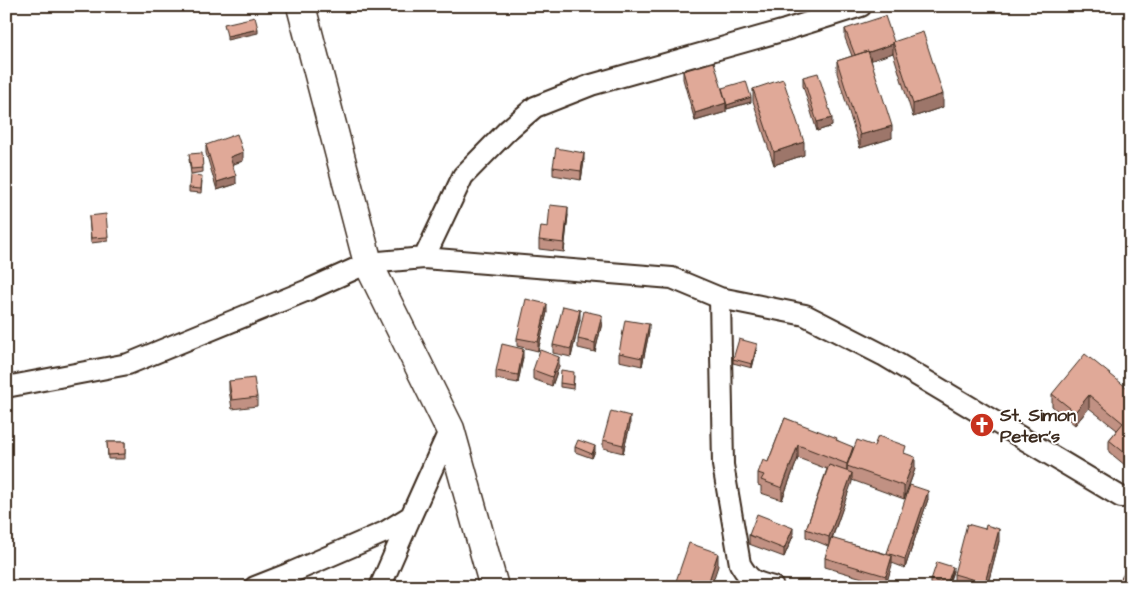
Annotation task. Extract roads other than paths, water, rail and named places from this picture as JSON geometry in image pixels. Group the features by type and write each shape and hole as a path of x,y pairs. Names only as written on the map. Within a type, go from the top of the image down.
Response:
{"street":[{"path":"301,6 368,263 450,429 494,587"},
{"path":"424,258 463,176 508,130 535,107 590,85 785,30 861,6"},
{"path":"6,387 128,364 308,290 368,263 424,258 672,278 720,298 805,314 883,355 1121,497"},
{"path":"720,298 723,465 740,564 746,575 755,582 773,587"},
{"path":"380,587 450,429"},
{"path":"255,587 385,532 411,516"}],"place":[{"name":"St. Simon Peter's","path":"982,425"}]}
